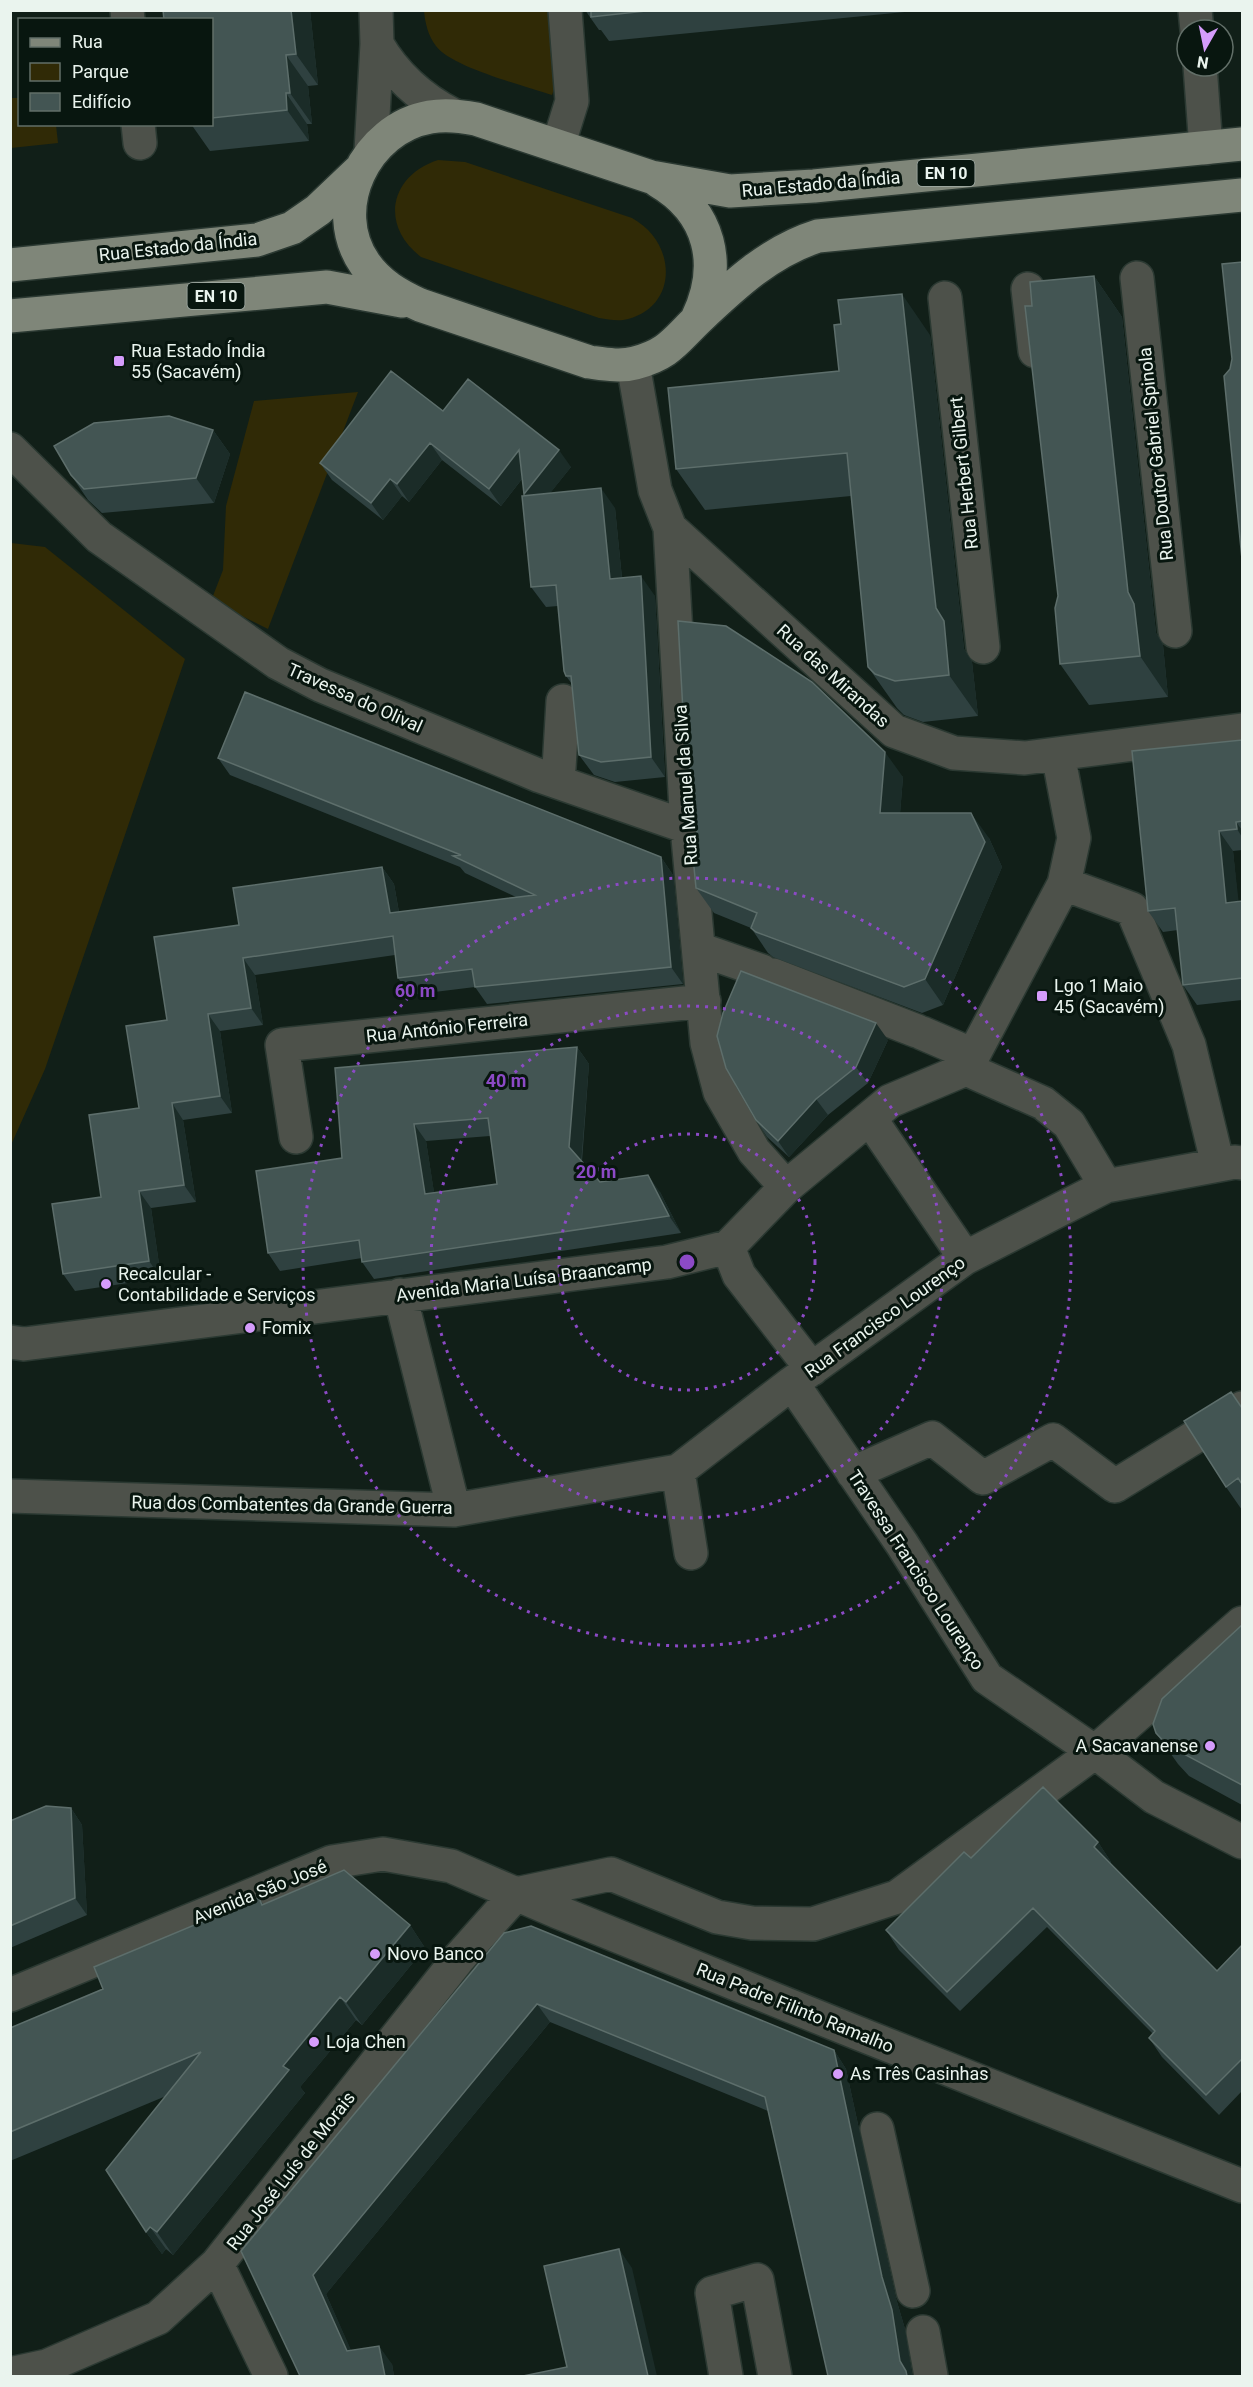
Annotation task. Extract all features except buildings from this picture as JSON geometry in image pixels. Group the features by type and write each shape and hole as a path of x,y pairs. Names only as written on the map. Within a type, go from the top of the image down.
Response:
{"main road":[{"name":"Rua Estado da Índia","path":"10,265 257,240 292,228 318,210 388,135 408,123 430,117 453,115 476,119 651,177 730,191 1242,144"},
{"name":"Rua Estado da Índia","path":"365,161 352,193 350,217 354,240 364,262 379,280 398,295 420,305 589,362 633,364 660,354 680,340 696,321 771,257 797,243 818,236 1242,195"},
{"name":"Rua Estado da Índia","path":"651,177 672,189 690,207 708,243 711,275 706,299 696,321"},
{"name":"Rua Estado da Índia","path":"10,316 327,287 420,305"}],"street":[{"path":"365,161 377,44 376,10"},
{"path":"558,146 572,101 566,10"},
{"path":"377,44 386,60 407,83 435,106 453,115"},
{"path":"1201,78 1206,148"},
{"name":"Rua Doutor Gabriel Spinola","path":"1137,278 1175,631"},
{"path":"1028,289 1038,382"},
{"name":"Rua Herbert Gilbert","path":"945,298 983,647"},
{"name":"Rua Manuel da Silva","path":"633,364 655,489 670,528 687,827 707,1043 720,1092 754,1151 786,1187"},
{"name":"Travessa do Olival","path":"10,449 99,537 278,663 320,685 556,782 687,827"},
{"name":"Rua das Mirandas","path":"670,528 894,732 954,753 1025,758 1242,730"},
{"path":"556,782 563,701"},
{"path":"728,1247 786,1187 871,1120 890,1101 970,1062 1064,884 1074,838 1058,754"},
{"path":"1064,884 1132,909 1189,1045 1230,1164"},
{"path":"699,949 768,973 919,1032 1043,1103 1069,1124 1106,1186"},
{"name":"Rua António Ferreira","path":"296,1137 282,1045 704,1001"},
{"path":"871,1120 965,1258"},
{"name":"Rua Francisco Lourenço","path":"678,1471 802,1376 965,1258 1106,1186 1230,1164"},
{"name":"Avenida Maria Luísa Braancamp","path":"10,1342 24,1344 668,1262 728,1247"},
{"name":"Travessa Francisco Lourenço","path":"728,1247 739,1275 802,1376 853,1473 903,1544 987,1678 1095,1752 1154,1797 1242,1842"},
{"path":"400,1295 454,1510"},
{"path":"853,1473 932,1438 983,1478 1053,1440 1115,1485 1242,1408"},
{"path":"678,1471 691,1553"},
{"name":"Rua dos Combatentes da Grande Guerra","path":"12,1498 454,1510 678,1471"},
{"path":"516,1894 611,1874 717,1917 752,1923 813,1924 897,1897 1095,1752 1242,1623"},
{"name":"Avenida São José","path":"10,1995 332,1862 383,1854 451,1866 516,1894"},
{"name":"Rua Padre Filinto Ramalho","path":"516,1894 1242,2186"},
{"name":"Rua José Luís de Morais","path":"10,2374 47,2366 158,2318 217,2264 452,1967 516,1894"},
{"path":"877,2129 913,2291"},
{"path":"217,2264 272,2376"},
{"path":"726,2376 712,2293 757,2280 775,2376"},
{"path":"923,2332 931,2376"}],"green space":[{"path":"424,11 555,11 561,69 552,95 490,75 444,54 431,38"},
{"path":"11,98 18,98 18,126 56,126 58,143 11,148"},
{"path":"438,160 465,162 632,218 647,229 658,244 664,259 666,275 662,290 654,304 641,314 623,320 599,318 421,257 408,245 399,231 395,217 396,203 400,190 409,178 422,167"},
{"path":"358,392 268,629 211,601 223,570 226,506 254,401"},
{"path":"11,543 45,547 185,659 45,1069 11,1145"}],"place":[{"name":"Rua Estado Índia 55 (Sacavém)","path":"119,361"},
{"name":"Lgo 1 Maio 45 (Sacavém)","path":"1042,996"},
{"name":"Recalcular - Contabilidade e Serviços","path":"106,1284"},
{"name":"Fomix","path":"250,1328"},
{"name":"A Sacavanense","path":"1210,1746"},
{"name":"Novo Banco","path":"375,1954"},
{"name":"Loja Chen","path":"314,2042"},
{"name":"As Três Casinhas","path":"838,2074"}]}
